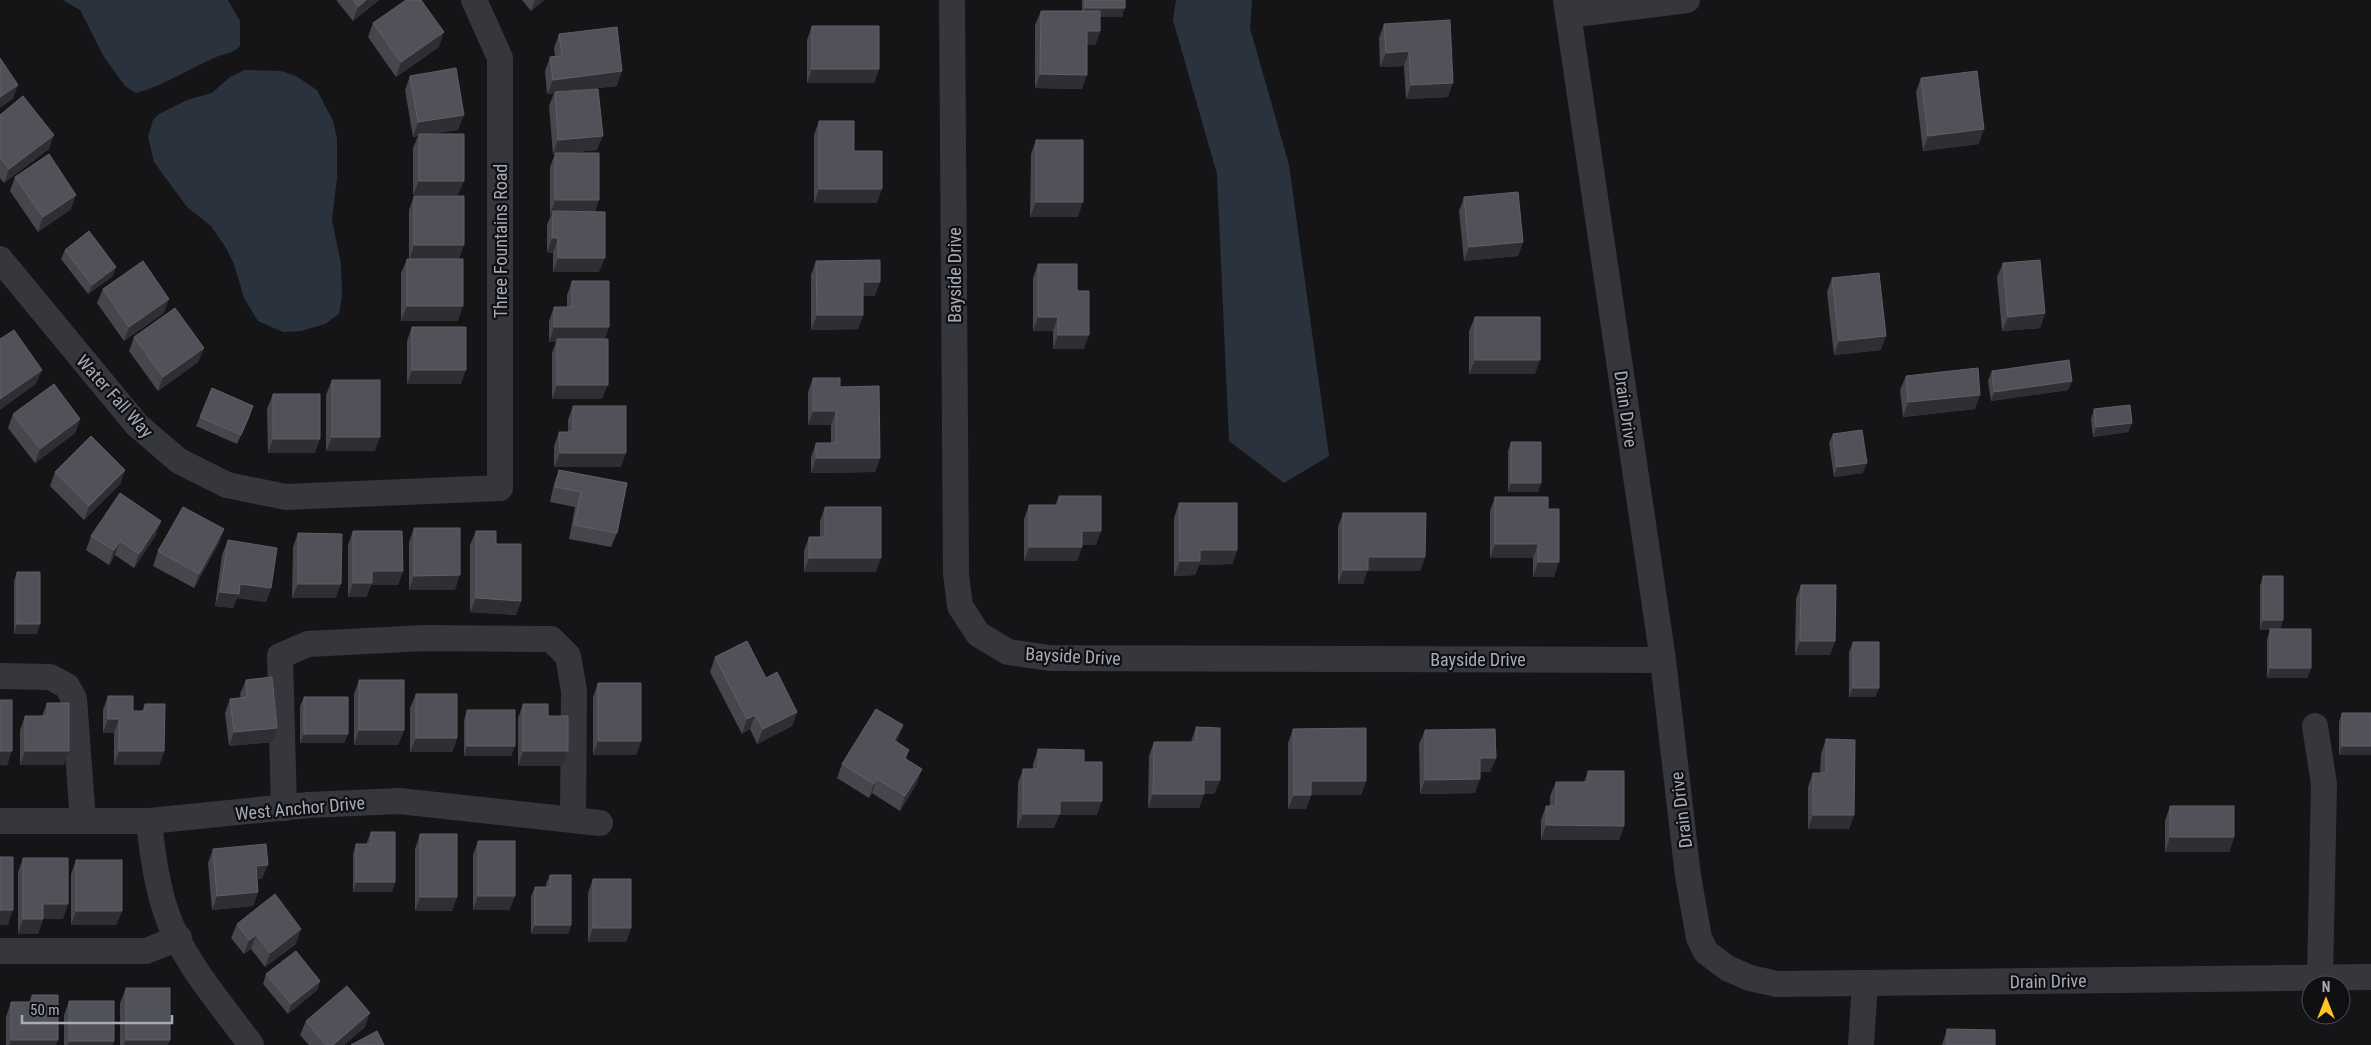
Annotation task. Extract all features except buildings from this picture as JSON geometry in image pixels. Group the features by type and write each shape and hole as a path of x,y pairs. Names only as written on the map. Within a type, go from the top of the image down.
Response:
{"street":[{"name":"Three Fountains Road","path":"474,0 500,58 500,488"},
{"name":"Bayside Drive","path":"952,0 956,574 960,606 978,634 1008,652 1049,658 1663,660"},
{"path":"1567,8 1687,0"},
{"name":"Drain Drive","path":"1567,8 1663,660 1688,876 1699,938 1706,952 1727,968 1750,978 1777,984 2301,978"},
{"name":"Water Fall Way","path":"0,259 8,288 137,425 178,461 227,485 286,497 500,488"},
{"path":"284,808 280,656 308,644 425,638 551,639 568,656 574,691 573,820"},
{"path":"0,676 50,676 67,686 74,699 83,821"},
{"path":"2315,726 2324,784 2320,975"},
{"name":"West Anchor Drive","path":"0,821 149,821 284,808 399,801 600,823"},
{"path":"149,821 153,856 166,913 191,963 251,1045"},
{"path":"0,951 146,952 178,938"},
{"name":"Drain Drive","path":"2351,977 2371,977"},
{"path":"1861,1045 1864,983"}],"shaded area":[{"path":"63,0 228,0 240,21 240,46 232,52 216,57 147,90 136,93 125,86 104,57 80,10"},
{"path":"1176,0 1252,0 1250,28 1289,165 1329,456 1284,483 1229,441 1217,174 1173,20"},
{"path":"245,70 281,71 296,76 317,90 333,121 337,138 337,178 332,220 341,264 342,297 339,314 325,324 301,331 283,332 258,321 244,298 234,264 226,248 211,226 187,207 154,162 148,137 153,120 159,114 187,100 212,93 230,77"}]}
